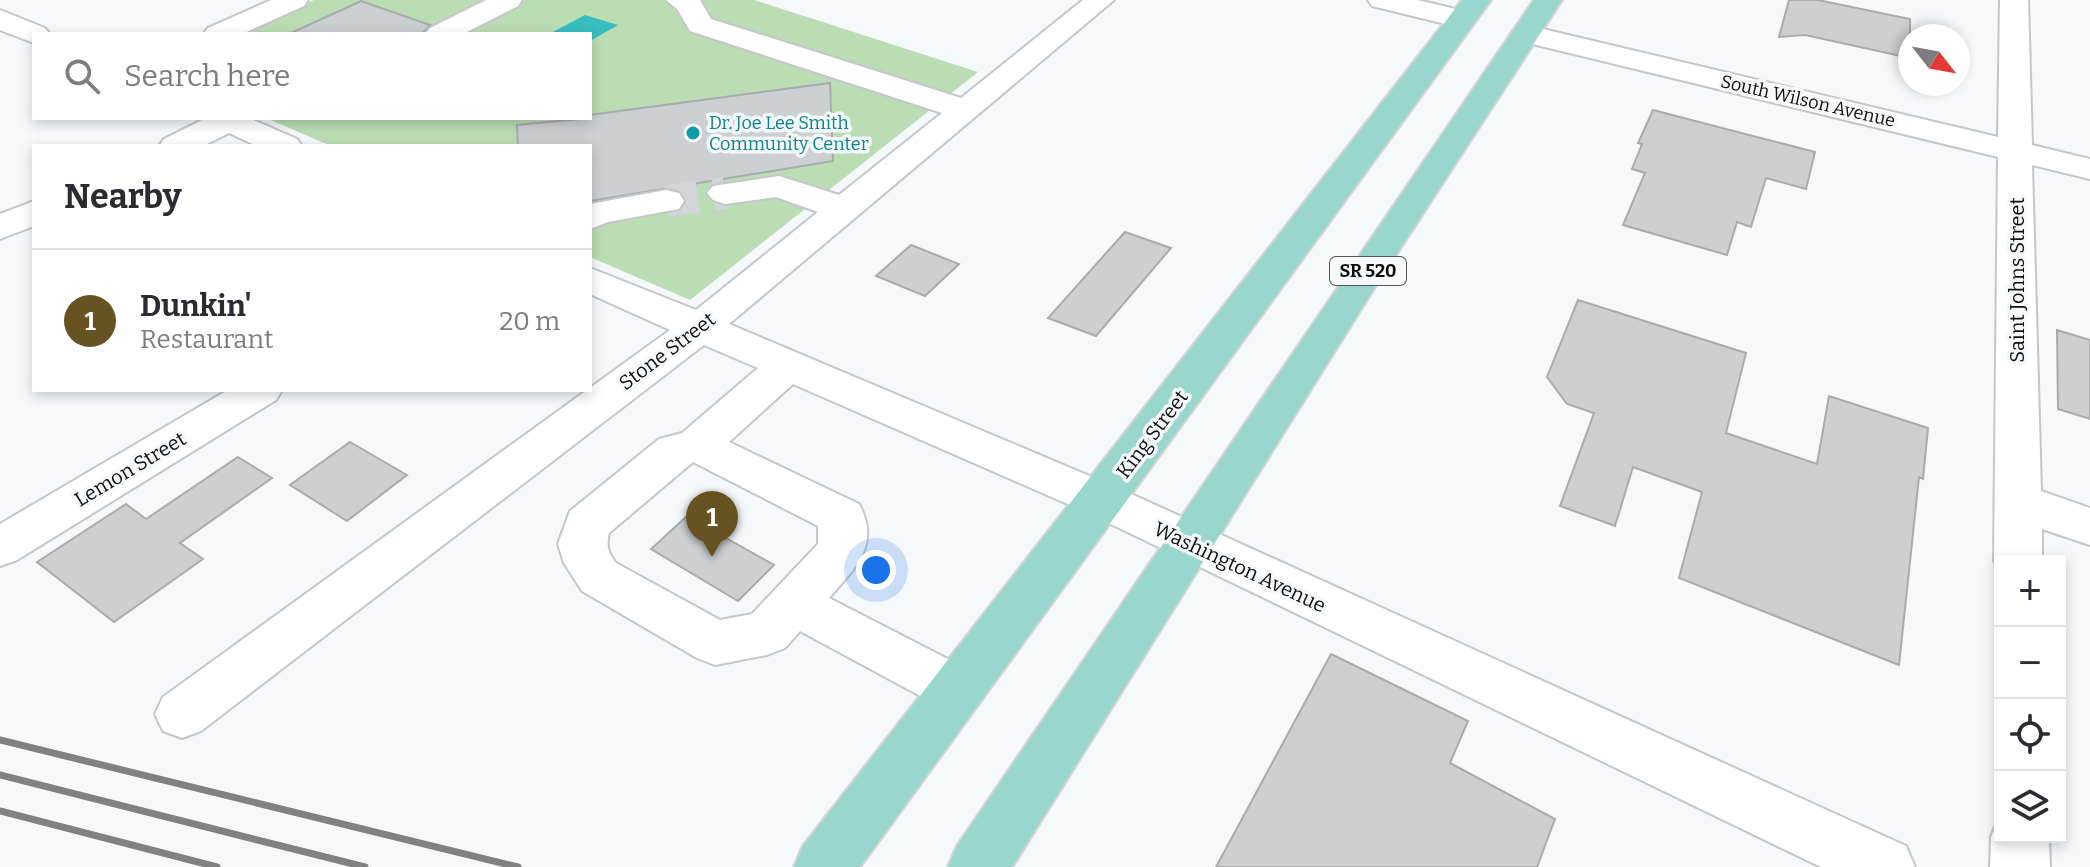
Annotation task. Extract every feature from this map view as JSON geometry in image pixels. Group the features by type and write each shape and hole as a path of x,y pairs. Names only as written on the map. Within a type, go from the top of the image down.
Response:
{"main road":[{"name":"SR 520","path":"978,867 1411,205 1517,24 1548,0"},
{"path":"1411,205 1417,171 1435,128 1471,60 1475,39 1470,10"},
{"name":"King Street","path":"824,867 1470,10"}],"street":[{"path":"222,32 294,0"},
{"path":"444,32 508,0"},
{"path":"680,0 688,3 700,25 964,109"},
{"name":"Stone Street","path":"182,714 702,326 1100,0"},
{"path":"1382,0 1470,10"},
{"name":"Saint Johns Street","path":"2014,0 2018,555"},
{"path":"0,19 32,33"},
{"name":"South Wilson Avenue","path":"1517,24 2090,169"},
{"path":"182,144 242,122 281,144"},
{"path":"725,193 779,186 843,209"},
{"path":"592,217 597,213 666,201"},
{"path":"0,228 32,213"},
{"name":"Washington Avenue","path":"592,281 1102,500 1885,867"},
{"path":"697,445 842,517 842,550 767,633 730,640 599,577 588,563 582,544 587,524 675,451 697,445 789,364"},
{"name":"Lemon Street","path":"0,547 258,392"},
{"path":"730,640 618,561 610,551 609,539 617,524 663,483 683,470 704,465 740,466"},
{"path":"2019,502 2090,527"},
{"path":"794,603 958,690"},
{"path":"2020,843 2020,867"}],"green space":[{"path":"314,0 754,0 978,72 690,300 592,258 592,144 326,144 271,120 592,120 592,32 243,32"}],"water":[{"path":"585,15 618,25 592,40 592,32 553,32"}],"building":[{"path":"1789,0 1818,0 1910,19 1910,24 1898,24 1898,55 1805,35 1779,37"},
{"path":"361,1 430,25 424,32 293,32"},
{"name":"Dr. Joe Lee Smith Community Center","path":"830,83 833,161 592,201 592,144 518,144 517,125 592,120 592,115"},
{"path":"1653,110 1815,152 1806,189 1766,178 1751,227 1737,222 1727,255 1623,225 1645,173 1632,169 1642,144 1638,143"},
{"path":"1125,232 1171,248 1096,336 1048,318"},
{"path":"911,245 959,264 925,296 876,276"},
{"path":"1578,300 1746,353 1726,433 1817,464 1829,396 1928,428 1923,479 1919,477 1899,665 1679,578 1702,492 1633,467 1615,526 1560,506 1594,413 1567,404 1547,377"},
{"path":"2057,330 2090,340 2090,419 2058,409"},
{"path":"350,442 407,475 347,521 290,485"},
{"path":"238,457 272,478 180,543 203,559 114,622 37,562 126,504 146,519"},
{"path":"687,516 774,565 738,601 651,549"},
{"path":"1331,654 1468,721 1450,763 1555,819 1537,867 1216,867"}],"tunnel":[{"path":"666,201 725,193"}],"railway":[{"path":"0,740 518,867"},
{"path":"0,775 365,867"},
{"path":"0,811 217,867"}],"place":[{"name":"Dr. Joe Lee Smith Community Center","path":"693,133"},
{"name":"Dunkin'","path":"712,557"}]}
